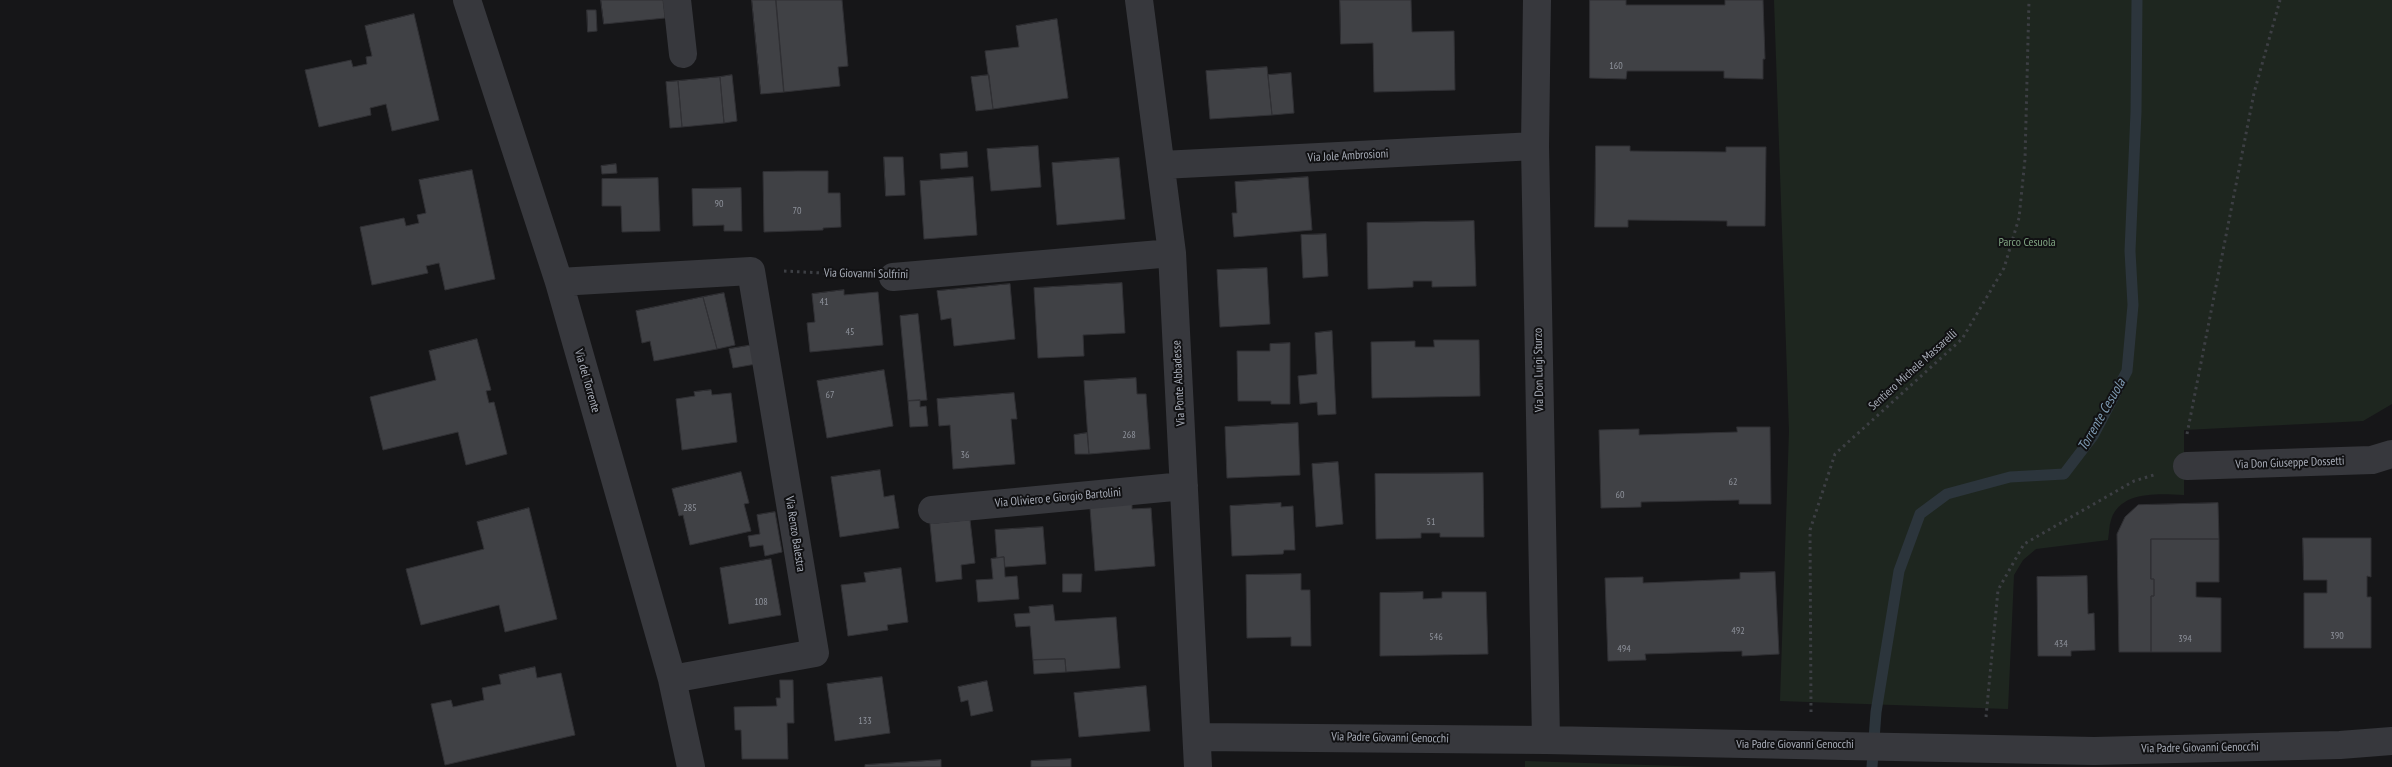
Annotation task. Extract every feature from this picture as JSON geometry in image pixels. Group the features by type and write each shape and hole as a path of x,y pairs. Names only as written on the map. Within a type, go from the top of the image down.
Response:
{"street":[{"name":"Via del Torrente","path":"467,0 559,282 672,680 691,767"},
{"path":"677,0 683,54"},
{"name":"Via Ponte Abbadesse","path":"1139,0 1172,253 1198,767"},
{"name":"Via Don Luigi Sturzo","path":"1537,0 1534,146 1546,740"},
{"name":"Via Jole Ambrosioni","path":"1162,165 1534,146"},
{"name":"Via Giovanni Solfrini","path":"894,277 1172,253"},
{"path":"559,282 751,270"},
{"name":"Via Renzo Balestra","path":"672,680 815,654 751,270"},
{"name":"Via Don Giuseppe Dossetti","path":"2187,466 2372,460 2392,454"},
{"name":"Via Oliviero e Giorgio Bartolini","path":"932,510 1184,486"},
{"name":"Via Padre Giovanni Genocchi","path":"1197,737 1546,740 1971,747 2094,751 2340,746 2392,741"}],"path":[{"name":"Sentiero Michele Massarelli","path":"1826,745 1810,702 1810,530 1835,454 1962,339 2004,268 2018,218 2025,159 2029,0"},
{"path":"1971,747 1998,590 2024,544 2134,480 2187,466 2184,451 2254,93 2280,0"},
{"name":"Via Giovanni Solfrini","path":"751,270 894,277"}],"green space":[{"name":"Parco Cesuola","path":"1774,0 2392,0 2392,404 2363,421 2184,430 2184,495 2164,494 2132,499 2123,503 2116,510 2110,522 2108,540 2036,549 2023,560 2014,575 2008,709 1780,701 1789,431"},
{"path":"1525,761 1707,767 1525,767"}],"building":[{"path":"601,0 663,0 665,18 604,24"},
{"path":"752,0 776,0 784,92 761,94"},
{"path":"776,0 842,0 848,66 838,67 840,86 784,92"},
{"path":"1340,0 1411,0 1412,32 1454,31 1455,90 1374,92 1373,43 1341,44"},
{"path":"1590,0 1626,0 1626,5 1725,5 1725,0 1763,0 1765,59 1763,59 1763,79 1724,78 1724,71 1627,71 1626,79 1590,78"},
{"path":"587,10 596,10 597,31 588,32"},
{"path":"414,14 439,120 392,131 386,104 370,108 371,115 319,127 305,70 351,60 353,67 367,64 366,57 372,56 365,26"},
{"path":"1057,19 1068,98 993,109 985,51 1019,47 1016,26"},
{"path":"1267,67 1272,115 1210,119 1206,71"},
{"path":"1291,73 1294,113 1272,115 1268,75"},
{"path":"732,75 737,121 724,123 720,77"},
{"path":"989,75 993,109 976,111 971,77"},
{"path":"720,77 724,123 682,127 678,81"},
{"path":"678,81 682,127 670,128 666,82"},
{"path":"1038,146 1041,187 991,191 987,149"},
{"path":"1596,146 1630,146 1630,151 1726,152 1726,147 1766,147 1765,226 1727,226 1727,221 1628,220 1628,227 1595,227"},
{"path":"967,152 968,167 941,169 940,154"},
{"path":"884,157 903,157 905,195 886,196"},
{"path":"1119,158 1125,219 1057,225 1052,163"},
{"path":"616,164 617,173 602,174 601,166"},
{"path":"472,170 495,279 445,290 439,263 426,266 428,273 372,285 360,227 404,218 406,226 419,223 417,215 426,213 419,180"},
{"path":"828,171 828,193 840,193 841,227 823,228 823,230 764,232 763,172"},
{"path":"973,177 977,235 924,239 920,181"},
{"path":"1308,177 1312,230 1234,237 1232,213 1237,213 1235,182"},
{"path":"658,178 660,231 622,232 621,206 602,206 602,179"},
{"path":"741,188 742,231 724,231 724,225 693,226 692,189"},
{"path":"1474,221 1476,286 1432,287 1432,281 1413,281 1413,287 1368,289 1367,223"},
{"path":"1326,234 1328,276 1303,278 1301,235"},
{"path":"1267,268 1270,324 1220,327 1217,270"},
{"path":"1122,283 1125,333 1083,335 1084,356 1038,358 1034,288"},
{"path":"1010,284 1015,339 954,346 951,318 941,320 937,291"},
{"path":"844,290 844,295 878,292 883,345 810,352 807,323 815,322 812,294"},
{"path":"724,293 735,345 717,349 703,297"},
{"path":"703,297 717,349 654,361 650,341 642,343 636,311"},
{"path":"918,314 927,400 908,401 900,316"},
{"path":"1332,331 1336,414 1318,415 1317,402 1300,404 1298,376 1317,374 1315,333"},
{"path":"477,339 491,390 486,391 489,403 494,402 507,454 466,465 458,432 383,450 370,397 436,380 429,351"},
{"path":"1434,340 1479,340 1480,396 1372,398 1371,342 1415,341 1415,347 1434,347"},
{"path":"1290,343 1290,404 1271,404 1271,401 1238,401 1237,351 1270,351 1270,344"},
{"path":"753,345 756,364 733,368 729,349"},
{"path":"884,370 893,426 827,438 817,381"},
{"path":"1136,378 1137,394 1146,394 1150,449 1089,454 1084,381"},
{"path":"711,390 712,395 731,393 737,442 682,450 676,399 695,396 694,392"},
{"path":"1014,393 1017,419 1011,419 1015,464 953,469 950,425 939,426 937,399"},
{"path":"920,400 920,407 926,406 928,426 910,427 908,401"},
{"path":"1298,423 1300,475 1227,478 1225,427"},
{"path":"1737,427 1770,427 1771,504 1739,504 1739,500 1641,502 1641,507 1601,508 1599,430 1639,429 1639,435 1737,432"},
{"path":"1087,433 1089,454 1075,454 1074,435"},
{"path":"1338,462 1343,524 1316,527 1312,464"},
{"path":"880,470 884,497 894,495 899,528 840,537 831,477"},
{"path":"741,472 749,503 744,504 751,531 690,545 683,515 679,516 672,489"},
{"path":"1483,473 1484,537 1440,537 1440,533 1421,533 1421,538 1376,539 1375,474"},
{"path":"1281,503 1281,507 1293,506 1295,550 1284,550 1283,554 1232,556 1230,506"},
{"path":"2218,503 2219,539 2151,539 2151,579 2154,579 2154,596 2151,596 2151,652 2119,652 2117,534 2125,517 2138,505"},
{"path":"1132,504 1132,509 1151,508 1155,566 1095,571 1090,508"},
{"path":"529,508 557,619 505,632 499,605 421,625 406,569 484,549 477,522"},
{"path":"775,512 782,552 765,556 763,545 750,547 748,536 760,534 757,515"},
{"path":"970,520 975,563 961,565 962,579 936,582 930,524"},
{"path":"1043,527 1046,564 1005,567 1004,557 997,558 995,530"},
{"path":"2303,538 2371,538 2371,577 2367,576 2367,597 2371,597 2371,648 2304,648 2304,593 2327,593 2327,580 2304,580"},
{"path":"2151,539 2219,539 2219,582 2196,582 2196,597 2221,598 2221,652 2151,652 2151,596 2154,596 2154,579 2151,579"},
{"path":"1004,557 1005,577 1017,576 1019,599 978,602 976,580 993,579 991,559"},
{"path":"771,559 781,615 729,624 720,568"},
{"path":"901,568 908,622 887,625 888,630 848,636 841,585 866,582 864,573"},
{"path":"1775,572 1779,654 1742,656 1742,651 1645,654 1646,660 1608,661 1605,578 1643,577 1643,583 1740,579 1740,573"},
{"path":"1063,574 1082,574 1081,592 1063,592"},
{"path":"1301,574 1301,590 1310,590 1311,646 1291,646 1291,637 1247,638 1246,575"},
{"path":"2087,576 2088,614 2094,613 2095,650 2071,651 2071,656 2038,656 2037,577"},
{"path":"1423,592 1423,599 1442,598 1442,592 1486,592 1488,654 1380,656 1380,593"},
{"path":"1053,605 1055,621 1116,617 1120,668 1066,672 1065,659 1033,660 1030,626 1016,627 1014,614 1030,613 1029,607"},
{"path":"1065,659 1066,672 1034,674 1033,660"},
{"path":"535,667 537,678 561,673 575,735 445,765 431,704 451,700 453,707 484,700 482,688 501,684 499,675"},
{"path":"882,677 890,733 835,741 827,684"},
{"path":"780,680 793,680 794,723 787,723 788,759 742,759 741,730 735,730 734,707 777,706 776,698 780,698"},
{"path":"987,681 993,711 971,716 968,700 961,702 958,687"},
{"path":"1146,686 1150,731 1079,737 1074,693"},
{"path":"1071,759 1071,767 1031,767 1031,761"},
{"path":"941,760 941,767 865,767 865,765"}],"waterway":[{"name":"Torrente Cesuola","path":"1872,767 1876,712 1899,571 1920,514 1947,494 2010,477 2064,474 2093,436 2127,371 2133,305 2130,251 2136,112 2137,0"}]}
